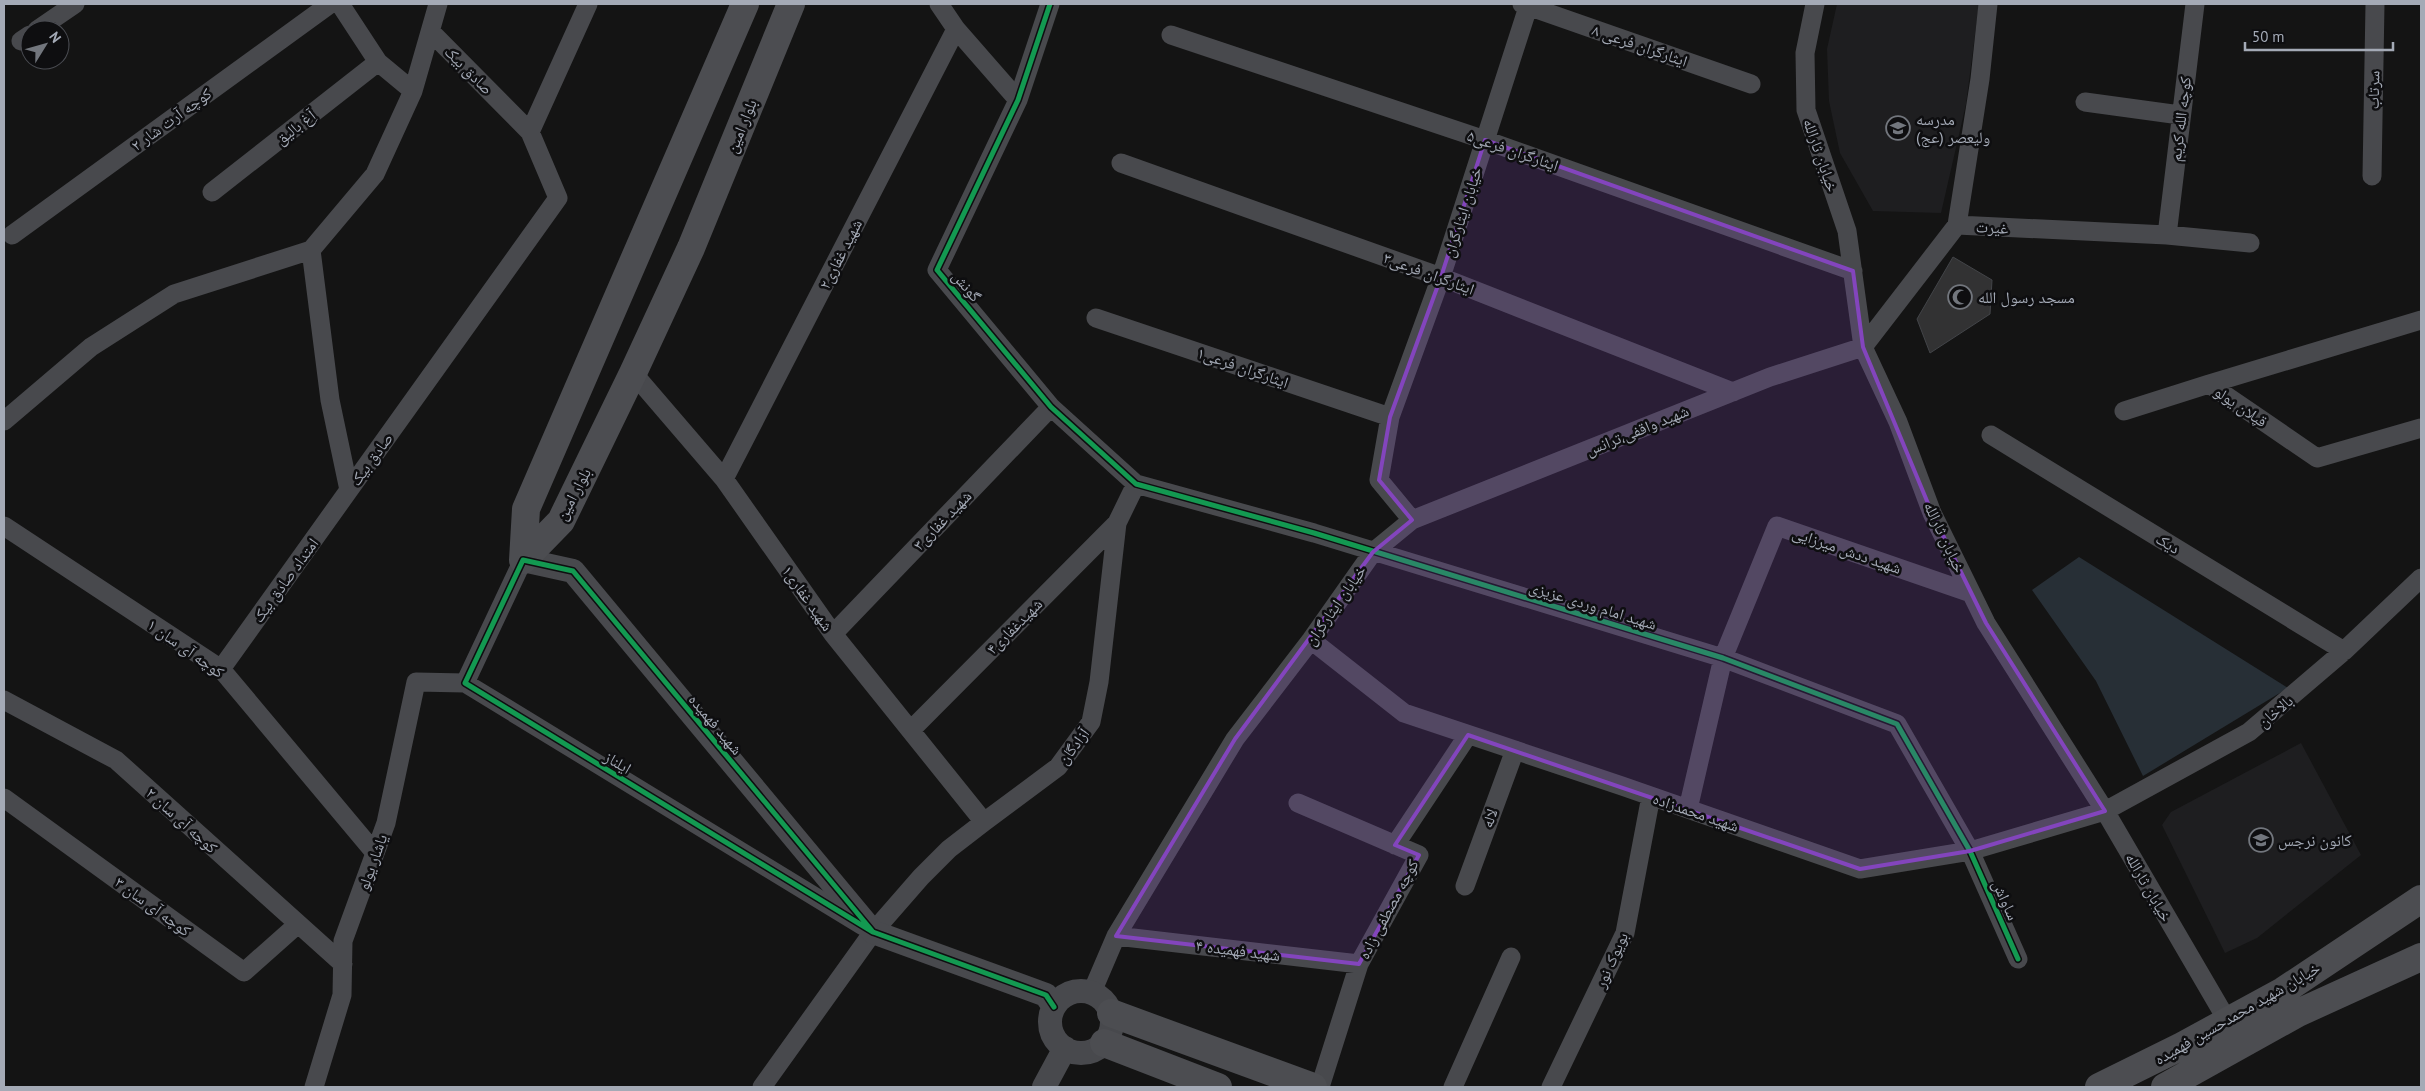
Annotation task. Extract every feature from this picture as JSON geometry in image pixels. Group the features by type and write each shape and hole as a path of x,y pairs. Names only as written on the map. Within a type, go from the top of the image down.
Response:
{"main road":[{"path":"523,560 526,509 745,4"},
{"name":"بلوار امین","path":"523,560 561,520 634,373 691,248 791,4"},
{"name":"خیابان شهید محمدحسین فهمیده","path":"2099,1087 2283,990 2421,899"},
{"name":"خیابان شهید محمدحسین فهمیده","path":"2180,1084 2298,1013 2418,963"},
{"path":"1111,1013 1313,1087"},
{"path":"1104,1043 1218,1087"}],"street":[{"path":"51,20 74,4"},
{"name":"کوچه آرت شار ۲","path":"12,235 330,4"},
{"path":"340,4 378,62 413,91"},
{"name":"صادق بیک","path":"350,490 330,400 311,250 375,174 413,91 438,4"},
{"path":"530,132 588,4"},
{"path":"940,4 956,29 1018,100"},
{"name":"گونش","path":"1050,4 1018,100 937,270 1051,407 1136,484"},
{"name":"ایثارگران فرعی ۸","path":"1526,4 1751,84"},
{"name":"خیابان ایثارگران","path":"1092,992 1116,936 1235,739 1311,640 1373,552 1412,520 1380,480 1390,417 1442,277 1526,4"},
{"name":"خیابان ثارالله","path":"1815,4 1805,53 1806,110 1847,231 1864,347 1898,422 1932,513 1986,623 2105,811 2227,1020"},
{"name":"غیرت","path":"1988,4 1980,79 1957,225 2167,235 2250,243"},
{"name":"کوچه الله کریم","path":"2167,235 2195,4"},
{"name":"سرتاب","path":"2372,176 2375,4"},
{"name":"شهید غفاری۲","path":"724,479 956,29"},
{"name":"صادق بیک","path":"350,490 558,198 530,132 431,32"},
{"name":"ایثارگران فرعی۵","path":"1171,35 1485,140 1853,271"},
{"name":"آِغ بالیق","path":"212,192 378,62"},
{"path":"2085,102 2180,116"},
{"name":"ایثارگران فرعی۳","path":"1121,163 1442,277 1733,392"},
{"path":"1864,347 1957,225"},
{"path":"4,421 91,347 174,294 311,250"},
{"name":"ایثارگران فرعی۱","path":"1096,318 1390,417"},
{"name":"قپلان یولو","path":"2208,384 2421,320"},
{"name":"شهید واقفی،ترانس","path":"1412,520 1770,377 1864,347"},
{"name":"شهید غفاری۱","path":"634,373 724,479 833,634 984,822"},
{"path":"2124,411 2208,384"},
{"name":"قپلان یولو","path":"2208,384 2317,458 2421,428"},
{"name":"شهید غفاری۳","path":"833,634 1051,407"},
{"name":"دیک","path":"1991,435 2344,651"},
{"name":"آزادگان","path":"873,932 921,877 949,849 1058,767 1091,722 1099,682 1117,523 1136,484"},
{"name":"شهید امام وردی عزیزی","path":"1136,484 1314,533 1723,658 1896,724 1970,851"},
{"name":"امتداد صادق بیک","path":"221,669 350,490"},
{"name":"شهیدغفاری۴","path":"911,730 1117,523"},
{"name":"کوچه آی سان ۱","path":"4,526 221,669 375,853"},
{"name":"شهید ددش میرزایی","path":"1688,809 1723,658 1777,526 1971,593"},
{"path":"465,683 523,560"},
{"name":"شهید فهمیده","path":"523,560 573,571 873,932"},
{"name":"بالاخان","path":"2105,811 2249,732 2344,651 2421,578"},
{"name":"شهید محمدزاده","path":"1311,640 1404,713 1860,869 1970,851 2105,811"},
{"name":"یاشار یولو","path":"314,1087 342,995 343,941 386,823 416,682 465,683"},
{"name":"ایلناز","path":"465,683 873,932"},
{"name":"کوچه آی سان ۲","path":"4,700 116,760 343,964"},
{"path":"1396,846 1468,735"},
{"name":"لاله","path":"1464,886 1514,750"},
{"name":"بویوک نور","path":"1551,1087 1625,933 1651,796"},
{"name":"کوچه آی سان ۳","path":"4,798 244,972 298,924"},
{"name":"کوچه مصطفی زاده","path":"1298,803 1419,855 1359,964 1320,1087"},
{"name":"ساواش","path":"1970,851 2018,959"},
{"path":"762,1087 873,932 1046,995 1054,1007"},
{"name":"شهید فهمیده ۴","path":"1116,936 1359,964"},
{"path":"1453,1087 1511,957"},
{"path":"1080,990 1092,992 1100,996 1111,1013 1113,1022 1111,1032 1104,1043 1090,1052 1080,1053 1065,1048 1055,1038 1051,1028 1054,1007 1060,998 1069,993 1080,990"},
{"path":"1044,1087 1065,1048"}],"highlighted area":[{"path":"1485,140 1853,271 1863,347 1932,513 1986,623 2105,811 1970,851 1860,869 1468,735 1395,845 1419,855 1359,964 1116,936 1235,739 1373,552 1412,520 1379,480 1390,417 1441,277"}],"shaded area":[{"name":"مدرسه ولیعصر (عج)","path":"1837,4 1979,4 1966,104 1941,213 1873,211 1840,153 1829,101 1827,49"},
{"path":"2079,557 2288,688 2143,776 2096,681 2032,590"},
{"name":"کانون نرجس","path":"2301,743 2361,855 2257,938 2225,953 2162,825 2171,812"}],"building":[{"name":"مسجد رسول الله","path":"1953,257 1992,280 1990,314 1930,353 1917,319"}],"cycle path":[{"path":"1050,4 1018,100 937,270 1051,407 1136,484 1314,533 1723,658 1897,724 1970,851 2018,959"},
{"path":"873,932 573,571 523,560 465,683 873,932 1046,995 1054,1007"}],"place":[{"name":"مدرسه ولیعصر (عج)","path":"1898,128"},
{"name":"مسجد رسول الله","path":"1960,297"},
{"name":"کانون نرجس","path":"2261,840"}]}
